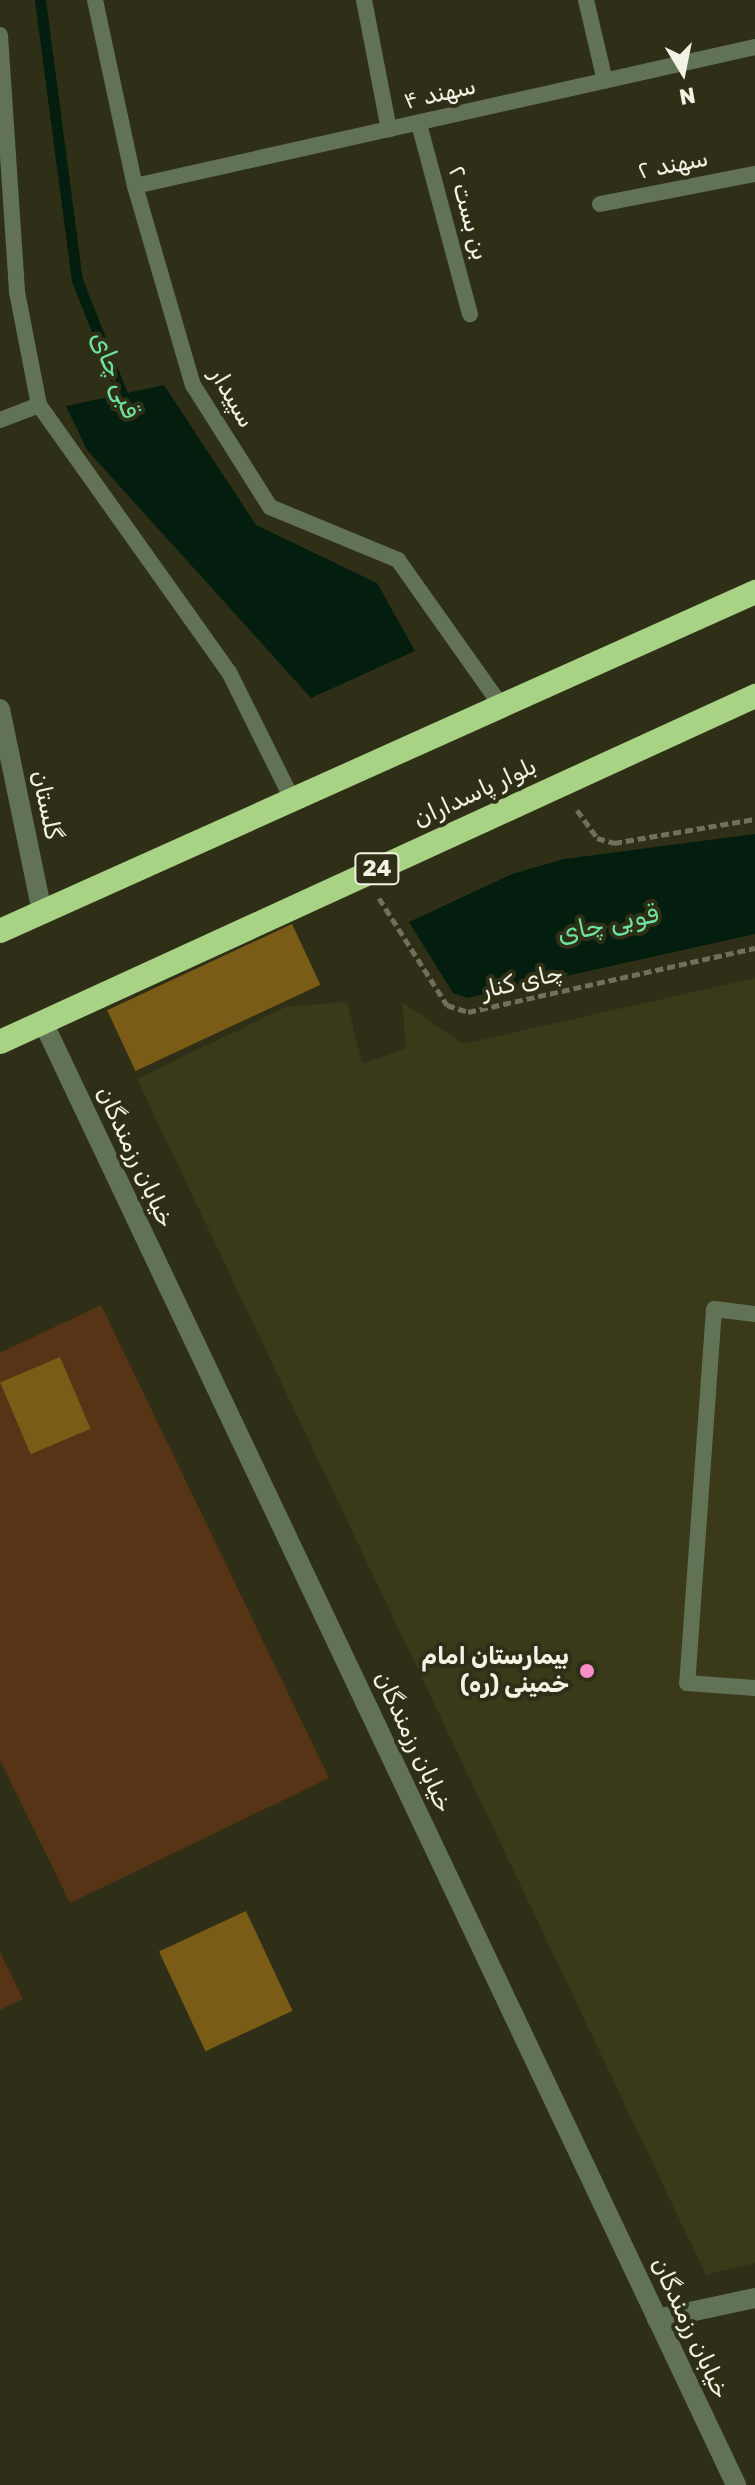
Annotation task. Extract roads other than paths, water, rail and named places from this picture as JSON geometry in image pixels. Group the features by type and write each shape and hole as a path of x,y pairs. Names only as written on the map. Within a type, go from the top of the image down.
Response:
{"highway":[{"path":"0,931 291,797 755,592"},
{"name":"بلوار پاسداران","path":"0,1042 755,696"}],"street":[{"name":"گلستان","path":"0,709 42,912"},
{"name":"خیابان رزمندگان","path":"43,1022 736,2485"},
{"path":"657,2319 755,2298"}],"lane":[{"name":"سپیدار","path":"95,0 135,186 193,385 270,507 398,560 500,704"},
{"path":"364,0 389,130"},
{"path":"586,0 605,81"},
{"path":"0,35 17,292 39,405 229,672 291,797"},
{"name":"سهند ۴","path":"135,186 755,47"},
{"name":"بن بست ۲","path":"419,124 470,314"},
{"name":"سهند ۲","path":"600,204 755,174"},
{"path":"0,420 39,405"},
{"path":"755,1314 714,1309 687,1683 755,1688"}],"water":[{"path":"164,385 256,525 377,583 415,651 311,698 87,450 66,406"},
{"name":"قوبی چای","path":"755,834 755,934 467,998 453,993 409,922 512,874 564,859"}],"waterway":[{"name":"قبی چای","path":"40,0 77,280 127,407"}],"place":[{"name":"بیمارستان امام خمینی (ره)","path":"587,1671"}]}
